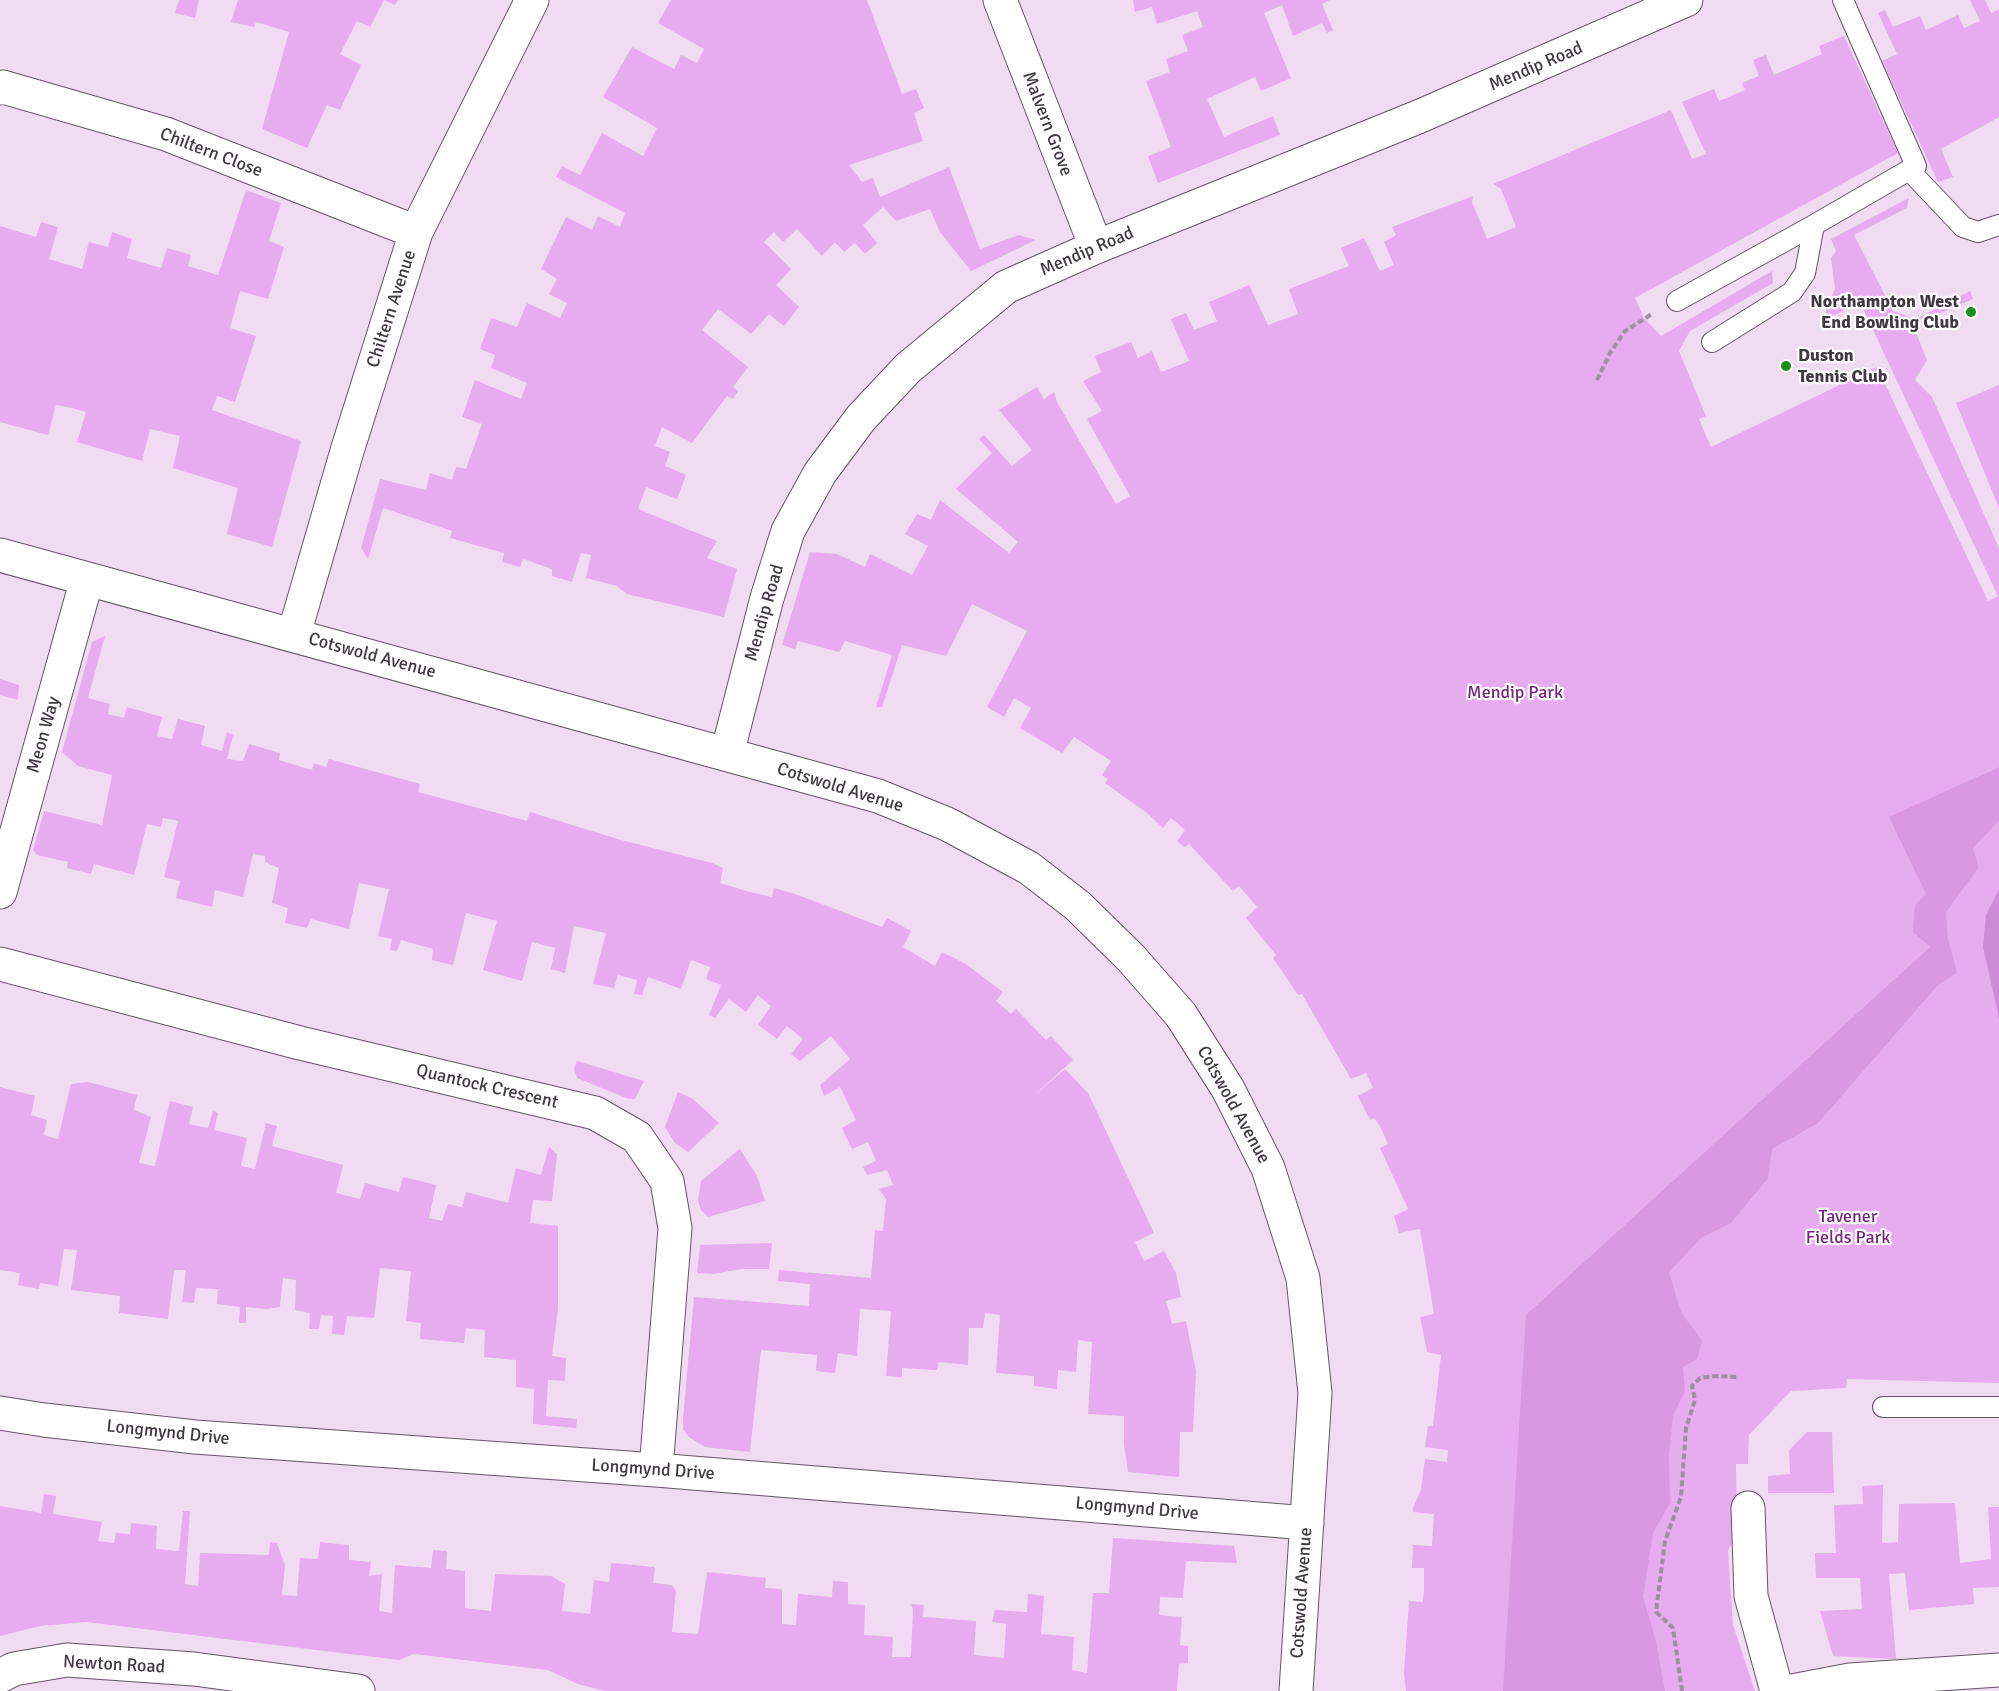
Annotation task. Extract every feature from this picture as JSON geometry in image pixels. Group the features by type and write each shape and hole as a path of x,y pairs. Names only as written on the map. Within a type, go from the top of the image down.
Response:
{"street":[{"name":"Chiltern Avenue","path":"294,634 347,451 416,232 532,0"},
{"name":"Malvern Grove","path":"1000,0 1096,247"},
{"name":"Mendip Road","path":"727,754 768,598 789,531 820,473 861,418 908,368 1006,287 1096,247 1418,117 1686,0"},
{"name":"Chiltern Close","path":"1,83 166,134 416,232"},
{"name":"Cotswold Avenue","path":"0,555 878,796 947,824 1029,868 1085,913 1131,958 1181,1015 1228,1089 1268,1168 1303,1278 1315,1393 1296,1691"},
{"name":"Meon Way","path":"0,892 87,579"},
{"name":"Quantock Crescent","path":"0,964 300,1042 596,1113 637,1137 667,1181 675,1228 656,1470"},
{"name":"Longmynd Drive","path":"0,1413 195,1437 656,1470 1307,1522"},
{"path":"1748,1508 1751,1596 1777,1691"},
{"name":"Newton Road","path":"0,1677 14,1669 67,1660 194,1680 358,1691"},
{"path":"1792,1691 1850,1680 1999,1670"}],"lane":[{"path":"1677,300 1916,166 1843,0"},
{"path":"1909,170 1963,227 1978,232 1999,225"},
{"path":"1712,342 1792,292 1805,273 1814,225"},
{"path":"1883,1407 1999,1407"}],"path":[{"path":"1597,380 1610,353 1625,331 1677,300"},
{"path":"1683,1691 1672,1628 1656,1612 1665,1541 1681,1497 1686,1428 1695,1400 1692,1386 1700,1378 1739,1377"}],"green space":[{"path":"179,0 199,0 195,18 175,13"},
{"path":"238,0 384,0 370,27 357,21 340,54 361,65 340,110 327,105 307,148 262,129 289,32 256,22 254,27 231,22"},
{"path":"384,0 398,0 395,5"},
{"path":"671,0 867,0 902,94 916,89 924,108 914,113 923,141 849,165 862,182 873,178 880,197 949,167 980,249 1019,235 1036,240 971,271 940,232 930,209 896,221 883,207 863,225 877,243 865,254 855,243 844,252 835,242 822,256 797,229 783,242 774,232 764,242 791,269 776,285 799,307 784,326 769,314 751,334 718,309 702,330 748,367 733,387 738,391 733,399 727,396 692,443 662,427 655,446 670,452 665,466 686,475 677,499 646,487 638,509 717,541 707,558 737,569 724,617 627,594 617,586 586,578 591,555 581,553 572,582 552,576 552,569 523,559 520,567 502,562 504,553 450,538 452,531 383,508 368,559 361,548 380,479 426,490 430,473 452,480 456,467 466,469 482,424 462,417 475,380 521,399 527,383 491,368 495,355 480,349 491,318 517,327 527,303 560,318 567,303 549,294 557,279 541,269 566,217 592,230 598,216 620,227 625,213 556,177 562,166 580,175 602,133 643,156 657,128 603,97 632,47 674,69 681,55 697,63 704,49 658,23"},
{"path":"1133,0 1330,0 1322,4 1333,30 1327,33 1322,23 1293,36 1282,5 1264,13 1291,78 1261,91 1255,77 1207,99 1224,137 1273,116 1280,135 1158,183 1148,156 1171,147 1146,81 1170,72 1166,59 1188,51 1182,35 1203,27 1197,11 1157,24 1152,7 1135,12"},
{"path":"1970,0 1985,0 1991,13 1999,9 1999,117 1941,149 1953,177 1938,182 1882,61 1897,54 1878,13 1885,10 1893,27 1920,16 1926,30 1958,15 1964,28 1980,21"},
{"path":"1844,36 1898,153 1635,298 1644,318 1661,336 1772,271 1773,283 1690,331 1679,351 1706,416 1699,419 1711,447 1877,367 1988,601 1998,596 1857,296 1843,311 1826,319 1826,309 1835,289 1831,258 1836,251 1831,239 1909,198 1907,208 1854,235 1893,311 1916,319 1970,291 1973,299 1913,325 1927,360 1915,380 1932,397 1999,548 1999,767 1979,776 1927,894 1999,821 1999,1383 1847,1379 1846,1388 1791,1391 1749,1435 1748,1464 1736,1464 1737,1536 1728,1550 1733,1625 1755,1691 1406,1691 1404,1673 1409,1601 1423,1602 1424,1590 1424,1568 1412,1568 1413,1545 1432,1546 1434,1514 1413,1512 1413,1508 1421,1490 1425,1459 1447,1462 1448,1450 1425,1447 1428,1426 1433,1426 1441,1355 1427,1352 1420,1317 1434,1314 1420,1229 1399,1233 1394,1216 1408,1209 1380,1148 1388,1144 1380,1126 1374,1118 1370,1120 1358,1096 1373,1088 1366,1073 1351,1079 1302,994 1298,995 1273,958 1276,955 1246,918 1257,907 1239,886 1233,891 1189,844 1184,847 1177,841 1185,830 1171,818 1163,828 1147,813 1105,783 1108,779 1102,775 1111,761 1074,737 1062,753 1020,728 1031,708 1014,698 1004,717 987,707 1027,631 972,604 946,656 902,645 882,707 876,707 892,655 845,641 839,652 798,641 795,649 782,645 810,552 837,554 865,567 870,554 912,575 928,546 905,534 917,514 931,520 940,500 1009,553 1018,542 956,489 992,453 979,439 984,435 1012,466 1032,450 999,410 1037,387 1044,399 1054,392 1057,402 1116,504 1130,496 1087,419 1102,411 1083,381 1101,372 1095,356 1131,342 1138,358 1152,351 1161,372 1189,361 1171,319 1186,313 1194,330 1217,321 1209,302 1249,285 1268,325 1298,314 1289,289 1349,266 1341,248 1364,238 1380,271 1394,265 1384,242 1396,235 1392,227 1473,196 1472,202 1487,239 1516,227 1501,189 1493,184 1671,110 1692,159 1706,154 1682,102 1714,89 1719,101 1745,90 1742,83 1759,76 1753,60 1766,55 1774,75 1822,54 1819,46"},
{"path":"246,190 281,203 269,241 284,247 268,299 240,291 230,328 256,336 235,402 217,396 212,410 301,441 272,547 227,534 238,488 173,468 180,436 150,429 142,461 77,442 86,412 72,408 56,405 48,435 0,422 0,226 36,237 41,222 58,227 49,259 82,269 89,242 108,247 112,232 132,239 127,258 161,268 167,248 191,255 188,266 218,275"},
{"path":"1999,385 1999,508 1956,403"},
{"path":"105,636 88,698 110,704 108,714 124,718 127,707 162,717 157,736 172,739 178,719 205,726 201,745 222,751 227,732 233,735 227,759 243,761 249,744 280,753 279,760 312,770 314,763 326,767 329,759 420,784 418,792 527,821 530,812 621,840 712,863 723,868 720,883 772,897 774,888 882,927 887,918 911,931 903,947 935,966 942,952 966,964 1003,992 996,1001 1011,1014 1016,1009 1046,1040 1051,1036 1073,1060 1032,1097 1065,1069 1088,1093 1154,1233 1135,1242 1144,1261 1164,1251 1176,1273 1181,1297 1166,1301 1172,1324 1186,1321 1196,1371 1193,1432 1180,1432 1179,1477 1128,1472 1124,1444 1124,1416 1088,1414 1092,1342 1078,1340 1076,1372 1058,1370 1057,1389 1034,1386 1034,1376 996,1373 1000,1315 985,1313 983,1328 969,1328 968,1365 939,1362 937,1370 902,1368 902,1377 886,1376 891,1311 860,1309 857,1356 838,1353 835,1373 816,1371 817,1355 761,1350 750,1452 705,1447 689,1437 683,1429 683,1419 694,1297 809,1306 810,1284 778,1281 779,1270 871,1278 875,1230 883,1231 886,1199 879,1189 893,1185 887,1170 867,1175 863,1167 876,1161 868,1142 852,1149 842,1128 856,1120 840,1087 824,1096 820,1085 850,1059 831,1036 800,1061 791,1054 803,1039 787,1026 777,1039 758,1025 771,1006 758,995 746,1012 729,999 715,1018 709,1015 721,985 706,979 710,967 691,960 681,989 648,977 642,995 634,994 637,980 618,975 614,988 593,984 606,933 574,926 565,973 551,969 555,948 532,942 522,981 483,970 497,921 466,913 453,965 432,960 433,949 401,940 397,951 390,950 392,939 378,936 389,889 359,883 349,929 311,919 307,928 285,923 288,908 272,903 279,868 265,862 265,856 253,854 243,897 215,890 212,907 176,898 180,881 164,877 178,821 163,818 161,827 147,824 134,875 94,864 91,874 67,868 68,862 37,855 33,850 44,811 102,825 112,775 78,766 62,752 92,642"},
{"path":"0,679 19,685 18,700 0,695"},
{"path":"577,1061 644,1081 635,1099 629,1099 577,1078 574,1069"},
{"path":"88,1082 137,1095 134,1110 151,1117 139,1163 155,1166 170,1101 193,1107 189,1124 208,1128 213,1111 218,1113 214,1130 247,1138 241,1166 255,1169 266,1123 277,1126 272,1146 343,1165 336,1193 360,1199 365,1183 399,1192 403,1177 436,1185 429,1218 442,1221 448,1204 462,1207 466,1192 508,1203 516,1168 541,1175 549,1147 557,1154 552,1201 533,1200 530,1223 558,1226 558,1309 552,1356 566,1358 565,1381 548,1380 546,1416 577,1419 576,1428 533,1424 534,1389 516,1387 516,1360 484,1357 485,1330 466,1328 464,1343 420,1339 421,1323 406,1321 411,1271 380,1268 374,1318 347,1316 344,1335 332,1334 333,1316 321,1315 319,1329 309,1329 310,1313 295,1310 296,1280 283,1278 280,1307 267,1309 246,1307 246,1323 239,1323 240,1307 217,1304 218,1289 196,1288 194,1303 182,1302 186,1270 174,1270 168,1319 119,1313 120,1296 71,1290 77,1250 64,1249 58,1286 40,1283 39,1289 18,1285 20,1273 0,1270 0,1087 35,1096 31,1115 47,1120 44,1135 58,1139 71,1084"},
{"path":"678,1092 693,1099 719,1123 688,1152 675,1143 665,1127"},
{"path":"740,1149 757,1176 765,1201 708,1217 701,1210 698,1201 701,1181"},
{"path":"772,1243 769,1269 742,1269 713,1274 697,1273 700,1245"},
{"path":"1807,1432 1832,1432 1834,1493 1768,1493 1768,1476 1790,1474 1789,1450"},
{"path":"1883,1485 1882,1543 1898,1542 1899,1504 1955,1503 1960,1563 1991,1559 1988,1507 1999,1507 1999,1587 1973,1588 1974,1604 1909,1610 1905,1573 1889,1574 1896,1659 1833,1656 1820,1611 1862,1609 1860,1578 1816,1578 1815,1553 1836,1553 1834,1505 1863,1504 1862,1486"},
{"path":"44,1494 56,1496 53,1514 102,1522 98,1541 114,1543 116,1533 130,1534 131,1523 157,1526 156,1549 179,1551 183,1511 190,1511 185,1584 198,1586 200,1553 269,1555 270,1542 277,1543 285,1566 282,1595 297,1596 300,1558 318,1559 320,1542 349,1545 349,1560 371,1562 369,1576 382,1574 379,1611 392,1613 395,1565 431,1568 433,1550 447,1551 446,1569 465,1571 465,1608 491,1611 495,1574 551,1576 565,1584 562,1611 590,1614 594,1580 609,1582 611,1563 655,1567 653,1583 672,1585 676,1591 672,1632 698,1634 707,1572 766,1578 765,1588 782,1589 782,1624 796,1625 798,1594 832,1597 833,1581 848,1582 848,1604 865,1605 864,1635 893,1637 892,1657 911,1657 913,1609 911,1604 924,1605 923,1617 976,1621 974,1655 1004,1658 1006,1624 992,1622 995,1610 1027,1612 1028,1594 1044,1596 1041,1634 1074,1637 1072,1670 1087,1673 1093,1593 1109,1593 1113,1538 1234,1546 1237,1563 1186,1561 1183,1598 1160,1597 1159,1615 1182,1617 1180,1645 1188,1646 1188,1663 1179,1664 1177,1691 605,1691 578,1684 548,1670 414,1654 399,1660 86,1622 40,1626 0,1636 0,1506 41,1513"}],"shaded area":[{"path":"1999,767 1999,821 1973,848 1979,867 1946,912 1948,939 1957,973 1938,985 1818,1123 1772,1149 1768,1178 1731,1223 1701,1238 1669,1272 1681,1312 1702,1341 1697,1359 1683,1367 1685,1391 1673,1416 1669,1455 1670,1503 1653,1533 1643,1597 1656,1641 1665,1691 1503,1691 1526,1315 1930,947 1913,932 1915,905 1926,894 1889,817"},
{"path":"1999,889 1999,1018 1983,947 1986,915"}],"place":[{"name":"Northampton West End Bowling Club","path":"1971,312"},
{"name":"Duston Tennis Club","path":"1786,366"}],"park label":[{"name":"Mendip Park","path":"1515,693"},
{"name":"Tavener Fields Park","path":"1848,1227"}]}
